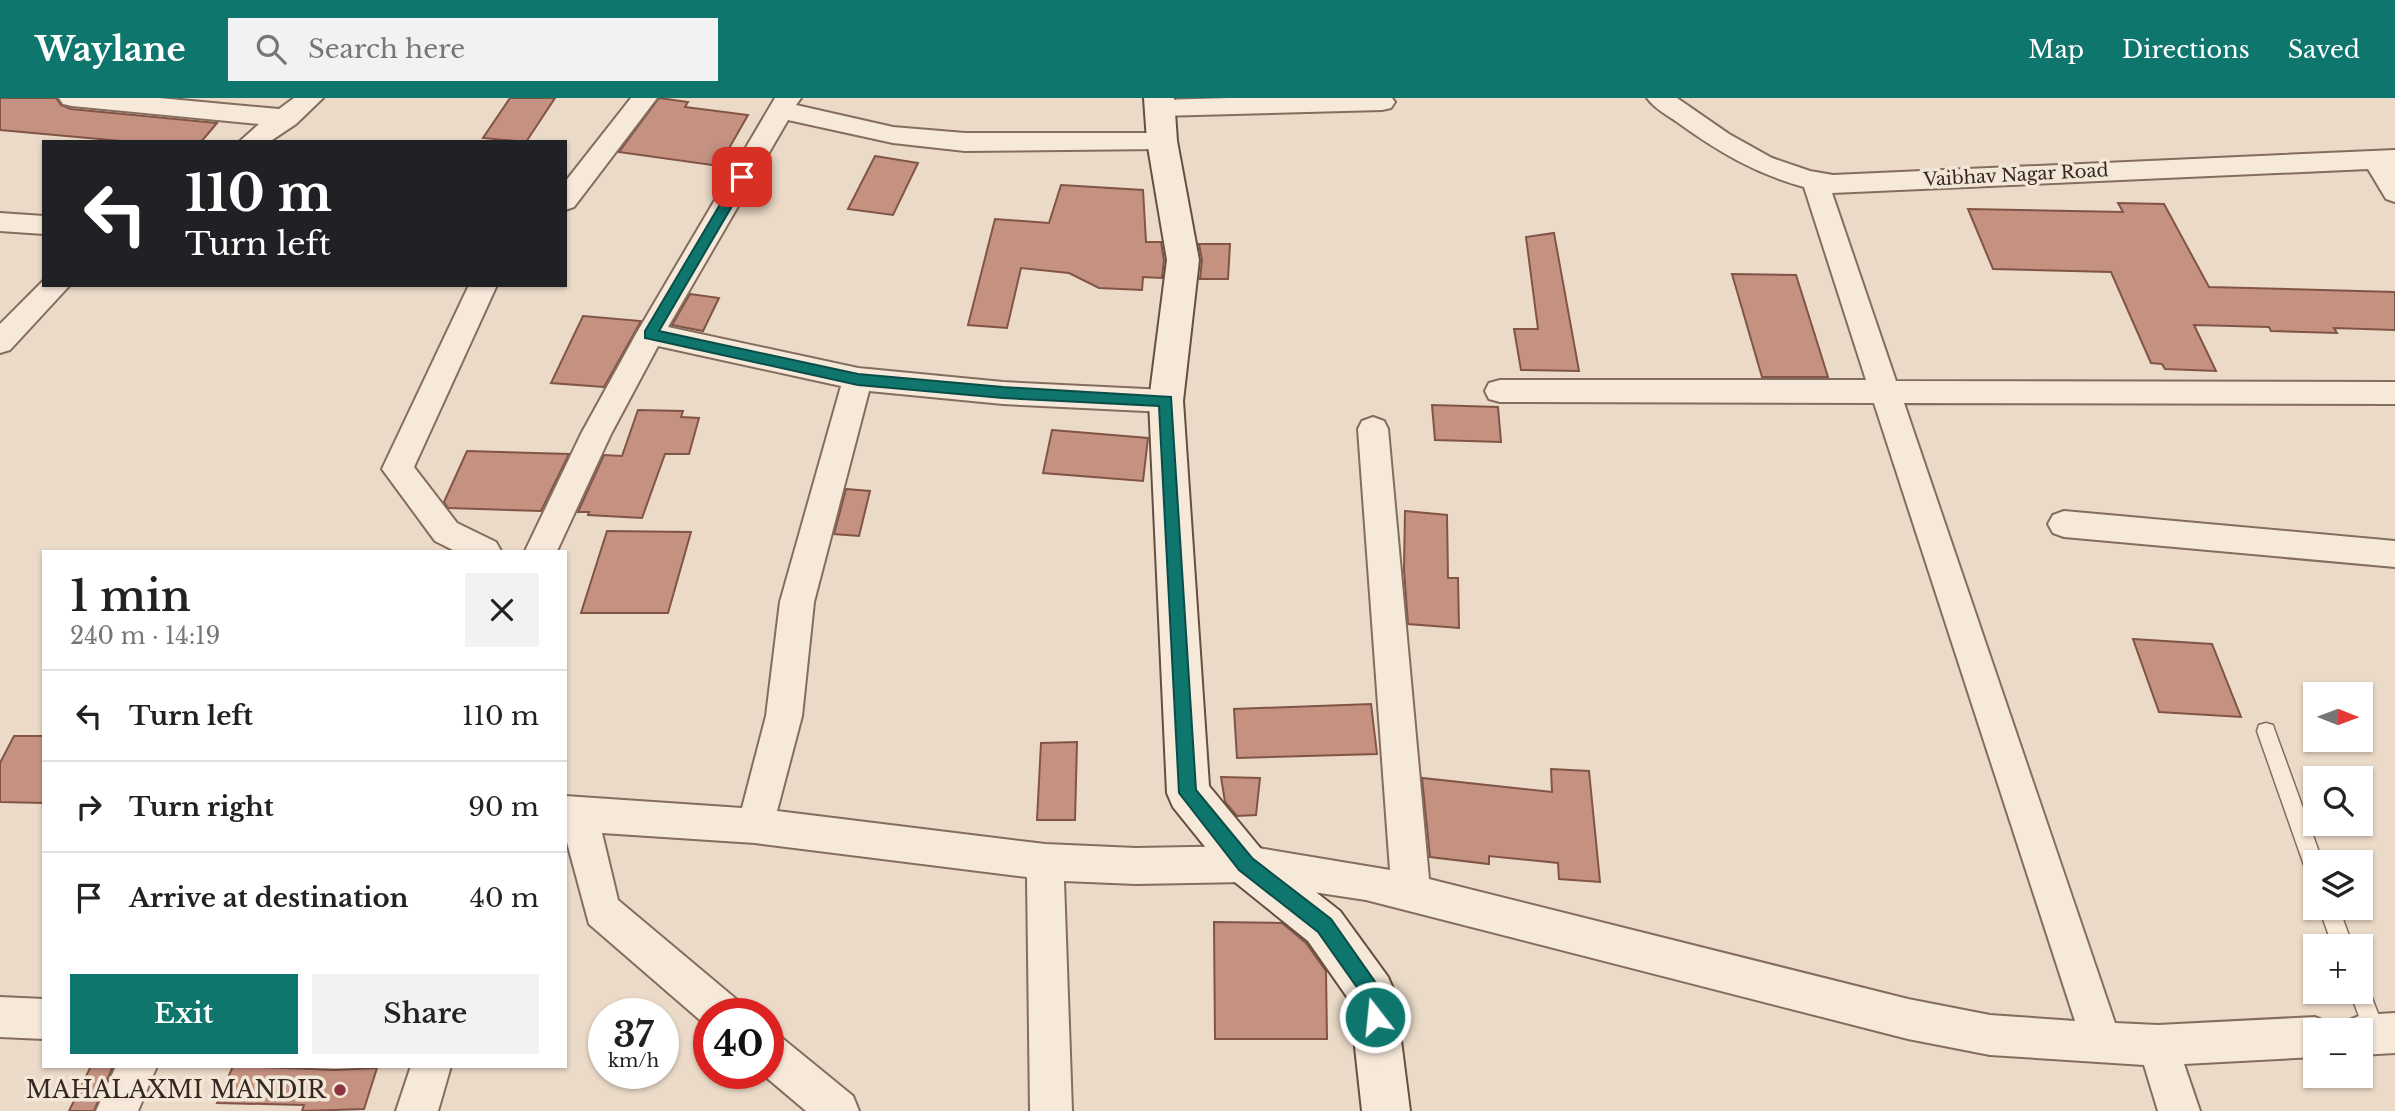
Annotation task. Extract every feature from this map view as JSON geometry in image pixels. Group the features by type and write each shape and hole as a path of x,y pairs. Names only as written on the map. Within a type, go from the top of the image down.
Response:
{"street":[{"path":"72,98 287,118"},
{"path":"255,140 310,98"},
{"path":"567,198 644,98"},
{"name":"Vaibhav Nagar Road","path":"1660,98 1714,137 1758,162 1815,182 1833,184 2386,159"},
{"path":"541,550 596,434 650,334 785,104 893,135 965,142 1286,101 1382,102"},
{"path":"1161,116 1183,260 1166,401 1188,793 1245,864 1324,926 1372,993 1386,1111"},
{"path":"2386,159 2395,193"},
{"path":"1815,182 2102,1043"},
{"path":"0,222 42,225"},
{"path":"0,342 54,287"},
{"path":"482,287 398,469 446,532 483,550"},
{"path":"650,334 858,379 1003,393 1166,401"},
{"path":"755,826 784,716 797,602 858,379"},
{"path":"1500,391 2395,393"},
{"path":"1373,429 1411,894"},
{"path":"2064,524 2395,554"},
{"path":"704,998 602,911 572,814 755,826 1045,862 1136,866 1245,864 1366,882 1908,1019 1990,1035 2158,1045 2303,1038"},
{"path":"1045,862 1051,1111"},
{"path":"0,1017 42,1019"},
{"path":"2158,1045 2179,1111"},
{"path":"784,1065 838,1111"},
{"path":"117,1111 136,1068"},
{"path":"417,1111 430,1068"}],"lane":[{"path":"2266,731 2309,850"},
{"path":"2365,1004 2377,1034"}],"building":[{"path":"0,98 56,98 61,105 71,109 217,123 203,140 110,140 0,130"},
{"path":"510,98 555,98 527,140 483,138"},
{"path":"659,98 688,102 685,107 748,115 719,166 619,152"},
{"path":"875,156 918,163 893,215 848,209"},
{"path":"1061,185 1143,190 1146,242 1161,242 1164,260 1162,278 1143,277 1142,290 1099,288 1069,273 1021,268 1007,328 968,325 995,219 1049,223"},
{"path":"2118,203 2164,204 2209,287 2395,292 2395,330 2334,328 2337,333 2271,331 2269,327 2194,325 2216,371 2165,369 2162,364 2151,363 2111,272 1993,269 1968,209 2123,212"},
{"path":"1554,233 1579,371 1521,370 1514,329 1538,329 1526,237"},
{"path":"1199,244 1230,244 1228,279 1200,279 1202,260"},
{"path":"1732,274 1796,275 1828,377 1762,377"},
{"path":"690,294 719,298 703,331 672,325"},
{"path":"583,316 641,321 604,387 551,383"},
{"path":"1432,405 1498,407 1501,442 1435,440"},
{"path":"638,410 683,411 681,417 699,418 689,454 665,454 642,518 578,512 604,455 622,456"},
{"path":"1052,430 1148,438 1143,481 1043,473"},
{"path":"467,451 569,454 541,511 448,508 444,502"},
{"path":"846,489 870,491 859,536 834,534"},
{"path":"1405,511 1447,515 1448,578 1458,578 1459,628 1408,624 1404,570"},
{"path":"607,531 691,532 668,613 581,613"},
{"path":"2133,639 2212,644 2241,717 2159,712"},
{"path":"1371,704 1377,754 1237,758 1234,709"},
{"path":"14,736 42,736 42,803 0,802 0,763"},
{"path":"1077,742 1075,820 1037,820 1041,743"},
{"path":"1551,769 1589,771 1600,882 1559,879 1558,863 1489,856 1489,864 1430,857 1422,778 1552,792"},
{"path":"1221,777 1260,778 1256,815 1237,816 1225,802"},
{"path":"1214,922 1282,923 1306,943 1326,971 1327,1039 1215,1039"},
{"path":"90,1068 112,1068 94,1111 69,1111"},
{"path":"232,1068 377,1068 364,1109 302,1111 304,1105 217,1103"}],"place":[{"name":"MAHALAXMI MANDIR","path":"340,1090"}],"route":[{"path":"742,177 650,334 858,379 1003,393 1166,401 1188,793 1245,864 1324,926 1372,993 1375,1017"}]}
